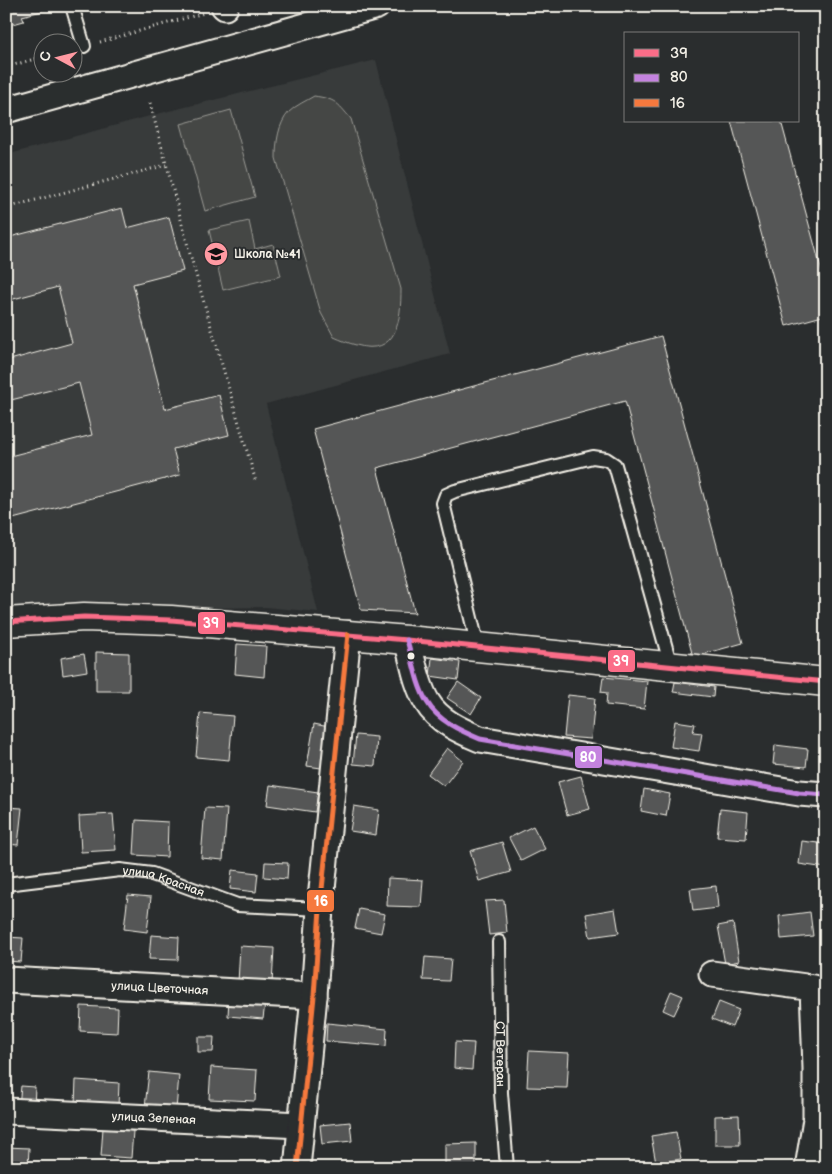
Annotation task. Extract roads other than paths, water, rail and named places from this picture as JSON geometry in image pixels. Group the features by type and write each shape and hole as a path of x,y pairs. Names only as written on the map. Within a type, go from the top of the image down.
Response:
{"street":[{"path":"6,110 377,6"},
{"path":"6,622 84,616 161,619 348,634 826,682"},
{"path":"297,1168 314,996 320,909 348,634"},
{"path":"407,640 419,683 428,703 445,721 480,739 790,791 826,795"},
{"path":"712,974 813,988 816,1119 808,1168"},
{"name":"улица Цветочная","path":"6,980 314,996"},
{"name":"улица Зеленая","path":"6,1111 301,1125"}],"lane":[{"path":"72,6 84,46"},
{"path":"478,647 443,503 446,495 455,491 593,457 606,459 615,465 671,666"},
{"name":"улица Красная","path":"6,884 120,870 152,874 237,905 320,909"},
{"name":"СТ Ветеран","path":"499,942 501,1093 507,1168"}],"place":[{"name":"Школа №41","path":"216,254"}]}
